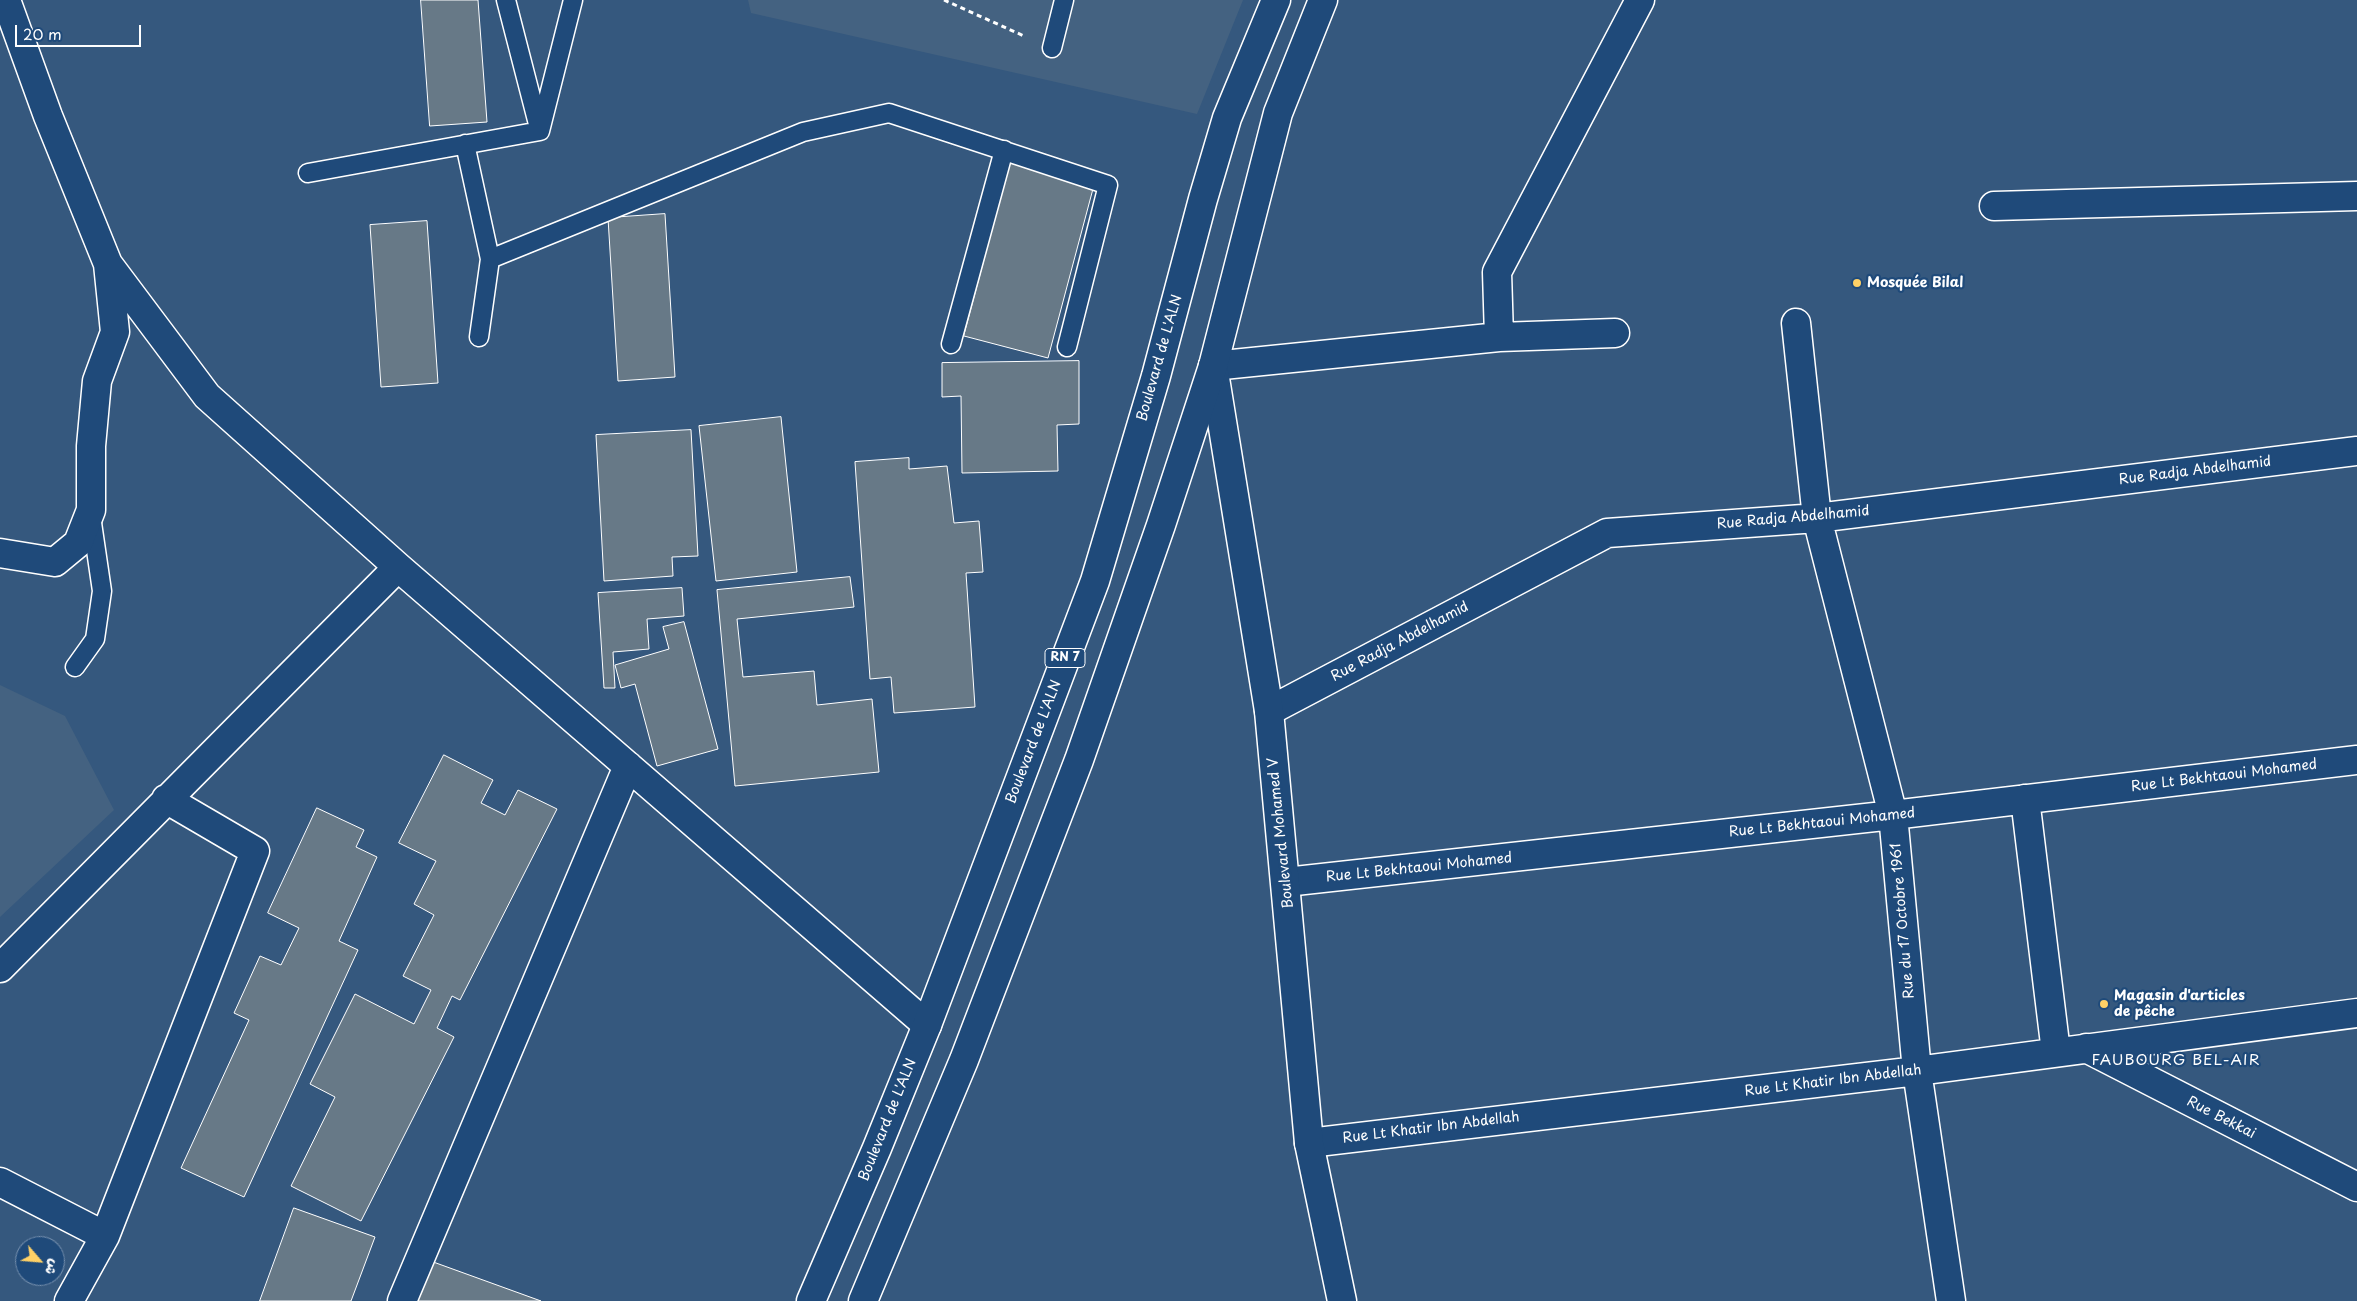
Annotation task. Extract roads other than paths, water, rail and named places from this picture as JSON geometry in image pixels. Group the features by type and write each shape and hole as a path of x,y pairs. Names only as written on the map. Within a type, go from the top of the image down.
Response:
{"street":[{"path":"6,0 48,116 108,264 207,396 398,567 927,1024"},
{"name":"Boulevard de L'ALN","path":"811,1301 877,1148 927,1024 1095,580 1156,376 1203,199 1227,118 1276,0"},
{"path":"863,1301 964,1060 1079,760 1161,525 1212,366 1278,113 1323,0"},
{"path":"1499,337 1497,272 1640,0"},
{"path":"1994,206 2357,196"},
{"path":"0,553 55,562 78,543 91,510 91,446 97,381 115,332 108,264"},
{"name":"Rue du 17 Octobre 1961","path":"1796,323 1817,518 1893,815 1917,1071 1951,1301"},
{"path":"1212,366 1499,337 1615,333"},
{"name":"Boulevard Mohamed V","path":"1212,366 1269,711 1309,1143 1342,1301"},
{"name":"Rue Radja Abdelhamid","path":"1269,711 1607,533 1817,518 2357,451"},
{"path":"0,968 398,567"},
{"name":"Rue Lt Bekhtaoui Mohamed","path":"1286,882 1893,815 2357,760"},
{"path":"402,1301 628,766"},
{"path":"69,1301 105,1236 255,851 166,799"},
{"path":"2025,799 2056,1052"},
{"name":"Rue Lt Khatir Ibn Abdellah","path":"1309,1143 1917,1071 2357,1013"},
{"name":"Rue Bekkai","path":"2086,1048 2357,1187"},
{"path":"0,1182 105,1236"}],"lane":[{"path":"506,0 540,131"},
{"path":"540,131 574,0"},
{"path":"1052,48 1064,0"},
{"path":"490,259 803,132 889,113 1108,185 1067,347"},
{"path":"308,173 540,131"},
{"path":"465,144 490,259 479,337"},
{"path":"951,344 1004,150"},
{"path":"75,667 95,639 102,591 91,510"}],"place":[{"name":"Mosquée Bilal","path":"1857,283"},
{"name":"Magasin d'articles de pêche","path":"2104,1004"}],"district":[{"name":"FAUBOURG BEL-AIR","path":"2176,1061"}]}
